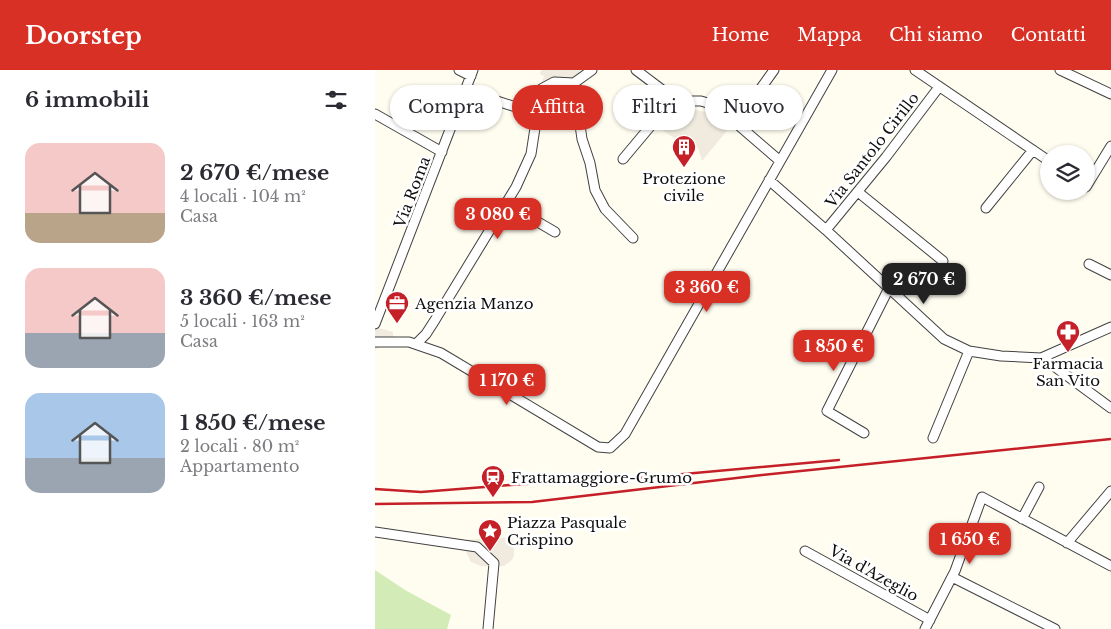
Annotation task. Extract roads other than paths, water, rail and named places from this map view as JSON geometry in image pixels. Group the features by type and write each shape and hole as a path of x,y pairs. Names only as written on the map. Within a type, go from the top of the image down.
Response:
{"street":[{"path":"459,70 472,73"},
{"path":"548,85 554,82 574,83 591,70"},
{"path":"636,70 654,85"},
{"path":"763,85 774,70"},
{"path":"375,342 409,342 441,353 598,447 610,448 625,434 831,70"},
{"path":"915,70 1040,155"},
{"path":"1060,70 1111,94"},
{"name":"Via Roma","path":"375,324 472,73"},
{"path":"574,83 582,138 590,163 595,190 605,208 633,238"},
{"name":"Via Santolo Cirillo","path":"827,230 886,157 939,86"},
{"path":"375,114 442,152"},
{"path":"416,344 427,334 507,204 531,154 535,130"},
{"path":"623,159 647,130"},
{"path":"744,130 780,161"},
{"path":"1095,172 1111,146"},
{"path":"986,208 1033,150"},
{"path":"769,180 827,230 944,339 969,350 1001,356 1043,358 1111,327"},
{"path":"858,192 943,261"},
{"path":"507,204 555,232"},
{"path":"1089,264 1111,275"},
{"path":"865,433 827,412 889,288"},
{"path":"933,438 969,350"},
{"path":"1043,358 1111,408"},
{"path":"1022,519 1039,487"},
{"path":"1067,543 1111,491"},
{"path":"925,629 952,577 982,497 1111,566"},
{"path":"375,532 477,547 494,563 488,629"},
{"name":"Via d'Azeglio","path":"805,551 930,620"},
{"path":"952,577 1055,629"}],"railway":[{"path":"375,504 532,502 762,475 1111,439"},
{"path":"375,489 421,492 523,484 606,481 839,460"}],"place":[{"name":"Protezione civile","path":"684,168"},
{"name":"Agenzia Manzo","path":"397,324"},
{"name":"Farmacia San Vito","path":"1068,353"},
{"name":"Frattamaggiore-Grumo","path":"493,498"},
{"name":"Piazza Pasquale Crispino","path":"490,552"}]}
